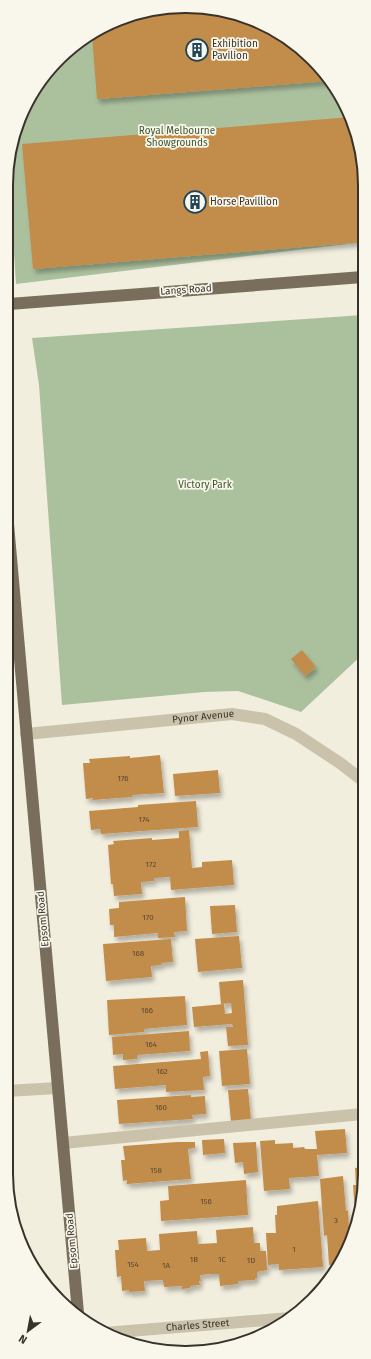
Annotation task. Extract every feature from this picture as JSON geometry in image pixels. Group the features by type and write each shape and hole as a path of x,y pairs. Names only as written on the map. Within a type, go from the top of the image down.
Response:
{"main road":[{"name":"Langs Road","path":"13,304 358,277"},
{"name":"Epsom Road","path":"13,582 78,1308"}],"street":[{"name":"Pynor Avenue","path":"26,734 232,714 265,719 296,734 358,777"},
{"path":"13,1091 58,1088"},
{"path":"63,1143 358,1114"},
{"name":"Charles Street","path":"117,1332 278,1319"}],"green space":[{"name":"Royal Melbourne Showgrounds","path":"197,13 219,16 252,26 272,36 291,49 315,72 335,99 349,130 357,163 358,243 16,284 13,237 13,174 16,152 22,130 36,99 49,80 72,56 99,36 130,22 163,14"},
{"name":"Victory Park","path":"358,315 358,659 301,712 238,691 204,692 62,705 39,385 32,338"}],"building":[{"name":"Exhibition Pavilion","path":"174,13 208,14 252,26 272,36 291,49 323,81 97,99 92,40 119,26 130,22 152,16"},
{"name":"Horse Pavillion","path":"344,118 357,163 358,242 33,269 22,144"},
{"path":"302,650 316,667 305,676 291,659"},
{"path":"160,755 164,793 93,800 93,798 86,799 83,763 90,763 89,759 130,756 130,758"},
{"path":"218,770 220,793 175,796 173,774"},
{"path":"196,801 198,827 101,834 100,829 91,830 89,811 138,807 138,805"},
{"path":"189,830 192,868 202,867 202,862 232,860 234,885 171,890 170,877 154,878 154,881 141,882 142,894 114,896 113,884 111,884 108,845 114,844 113,841 152,838 152,840 179,838 179,831"},
{"path":"185,897 187,931 174,932 175,937 158,938 158,933 114,937 114,925 110,925 109,909 119,908 119,902"},
{"path":"235,905 237,932 212,934 210,906"},
{"path":"239,936 242,968 198,972 195,939"},
{"path":"171,939 173,962 151,966 152,977 106,981 103,944"},
{"path":"243,980 248,1045 228,1046 226,1027 233,1027 232,1024 194,1027 192,1007 224,1004 225,1014 232,1013 231,1003 221,1004 219,982"},
{"path":"185,996 187,1025 144,1029 144,1032 109,1035 107,1000"},
{"path":"189,1031 190,1051 137,1055 137,1059 123,1060 123,1054 113,1055 112,1037"},
{"path":"247,1049 250,1084 222,1086 219,1051"},
{"path":"208,1051 210,1076 203,1077 204,1090 166,1092 166,1085 115,1089 113,1066 201,1059 200,1052"},
{"path":"248,1089 251,1121 231,1122 228,1090"},
{"path":"191,1095 191,1097 205,1096 206,1114 192,1115 193,1119 119,1124 117,1100"},
{"path":"345,1129 347,1153 317,1155 319,1176 289,1178 290,1189 264,1191 260,1141 275,1140 275,1144 293,1143 293,1148 304,1147 305,1149 317,1149 315,1131"},
{"path":"224,1139 225,1153 203,1155 202,1140"},
{"path":"195,1142 195,1148 188,1149 191,1179 127,1184 127,1180 123,1181 121,1160 125,1160 123,1146"},
{"path":"256,1142 258,1172 244,1174 243,1162 235,1163 233,1143"},
{"path":"355,1168 358,1168 358,1185 355,1208 353,1185 356,1185"},
{"path":"343,1176 346,1211 348,1210 349,1229 347,1229 345,1240 332,1265 329,1265 327,1235 324,1236 320,1179"},
{"path":"246,1180 248,1215 161,1221 160,1201 169,1200 168,1186"},
{"path":"318,1201 323,1267 279,1270 279,1264 268,1265 266,1233 276,1233 275,1215 277,1215 277,1206"},
{"path":"253,1227 254,1243 260,1243 260,1251 266,1251 267,1270 257,1272 257,1278 255,1278 255,1280 238,1281 238,1284 220,1286 219,1274 210,1274 200,1275 200,1285 190,1286 190,1288 182,1289 182,1286 164,1287 163,1280 144,1281 145,1291 122,1291 121,1276 117,1277 115,1250 119,1250 118,1240 146,1238 147,1251 160,1250 159,1234 197,1231 198,1244 217,1243 216,1230"}],"place":[{"name":"Exhibition Pavilion","path":"197,50"},
{"name":"Horse Pavillion","path":"195,202"}]}
